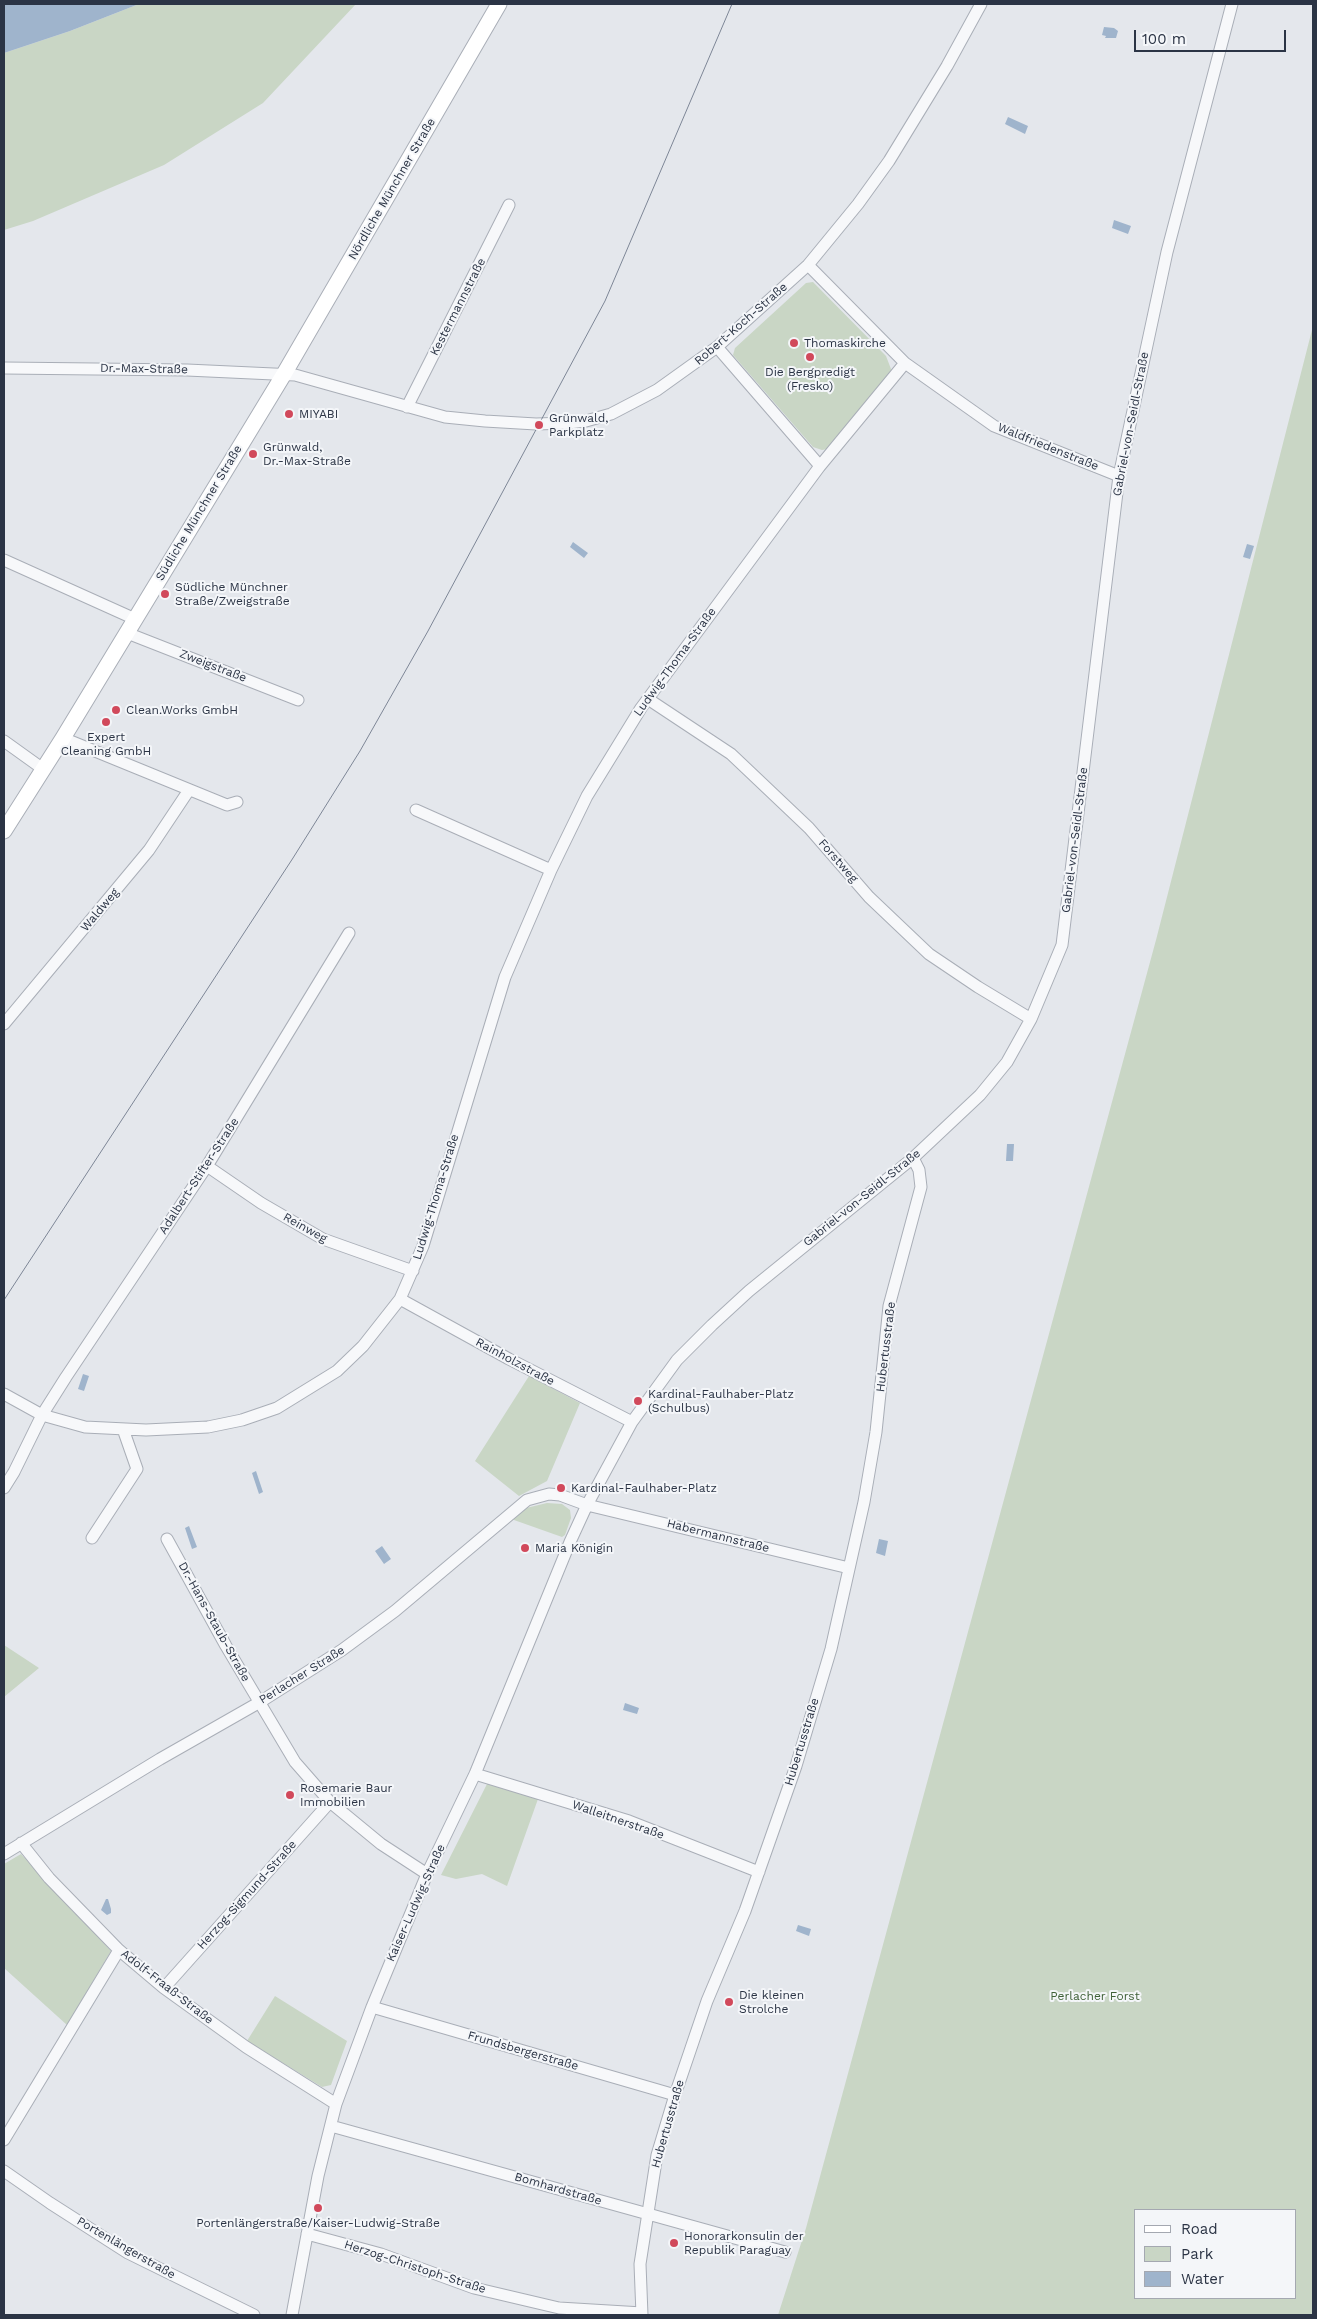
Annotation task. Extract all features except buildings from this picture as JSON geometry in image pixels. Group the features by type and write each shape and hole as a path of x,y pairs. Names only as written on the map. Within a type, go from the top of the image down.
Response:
{"main road":[{"name":"Nördliche Münchner Straße","path":"284,374 499,4"},
{"name":"Südliche Münchner Straße","path":"4,831 63,738 284,374"}],"street":[{"name":"Robert-Koch-Straße","path":"284,374 299,376 445,417 485,421 545,424 586,421 631,405 680,375 717,348 808,265 858,204 889,161 947,66 980,4"},
{"name":"Gabriel-von-Seidl-Straße","path":"587,1505 632,1422 677,1360 755,1286 913,1158 980,1095 1007,1062 1031,1019 1062,945 1119,476 1167,252 1232,4"},
{"name":"Kestermannstraße","path":"407,407 509,206"},
{"name":"Waldfriedenstraße","path":"808,265 905,363 994,426 1119,476"},
{"path":"717,348 820,466"},
{"name":"Ludwig-Thoma-Straße","path":"4,1394 42,1415 85,1427 123,1429 208,1427 242,1420 277,1408 337,1371 363,1346 400,1299 423,1246 506,977 551,870 587,796 648,699 820,466 905,363"},
{"name":"Dr.-Max-Straße","path":"4,368 81,368 284,374"},
{"path":"4,560 135,619"},
{"name":"Zweigstraße","path":"127,633 298,700"},
{"name":"Forstweg","path":"648,699 731,754 809,828 869,897 929,954 1031,1019"},
{"path":"63,738 227,805 238,802"},
{"path":"4,741 43,769"},
{"name":"Waldweg","path":"4,1024 149,850 189,790"},
{"path":"416,810 551,870"},
{"name":"Adalbert-Stifter-Straße","path":"4,1488 42,1415 207,1166 349,933"},
{"name":"Hubertusstraße","path":"642,2314 640,2264 657,2155 707,2001 745,1911 796,1766 831,1649 876,1432 889,1306 921,1186 919,1170 913,1158"},
{"name":"Reinweg","path":"207,1166 261,1202 323,1239 412,1271"},
{"name":"Rainholzstraße","path":"400,1299 509,1359 632,1422"},
{"path":"92,1538 137,1469 123,1429"},
{"name":"Perlacher Straße","path":"4,1854 160,1759 260,1702 342,1650 395,1612 527,1500 549,1494 560,1495 587,1505"},
{"name":"Habermannstraße","path":"587,1505 849,1568"},
{"name":"Kaiser-Ludwig-Straße","path":"292,2315 307,2234 336,2104 372,2007 427,1874 476,1774 587,1505"},
{"name":"Dr.-Hans-Staub-Straße","path":"167,1538 226,1646 295,1762 330,1802 381,1844 427,1874"},
{"name":"Walleitnerstraße","path":"476,1774 629,1821 759,1872"},
{"name":"Herzog-Sigmund-Straße","path":"164,1988 330,1802"},
{"name":"Adolf-Fraaß-Straße","path":"21,1843 49,1878 119,1950 164,1988 246,2047 336,2104"},
{"path":"4,2140 119,1950"},
{"name":"Frundsbergerstraße","path":"372,2007 675,2095"},
{"name":"Bomhardstraße","path":"331,2126 785,2252"},
{"name":"Portenlängerstraße","path":"4,2171 128,2253 250,2315"},
{"name":"Herzog-Christoph-Straße","path":"307,2234 381,2254 474,2288 559,2308 642,2314"}],"green space":[{"path":"139,4 356,4 263,103 164,165 33,221 4,230 4,53 70,31"},
{"path":"813,282 886,356 891,369 890,375 827,449 822,450 813,447 733,355 735,348 806,283"},
{"name":"Perlacher Forst","path":"1313,326 1313,2315 778,2315 806,2228 1156,940"},
{"path":"529,1376 580,1403 547,1481 519,1496 475,1461"},
{"name":"Kardinal-Faulhaber-Platz","path":"547,1503 562,1504 570,1510 571,1518 565,1535 562,1537 514,1520 513,1516 522,1509"},
{"path":"4,1645 39,1668 4,1697"},
{"path":"487,1784 538,1799 507,1886 482,1874 456,1879 441,1875"},
{"path":"21,1854 111,1951 67,2025 4,1968 4,1864"},
{"path":"275,1996 347,2041 331,2085 322,2087 247,2041"}],"water":[{"path":"4,4 139,4 70,31 4,53"},
{"path":"1104,27 1114,28 1118,31 1116,38 1105,38 1106,36 1102,35"},
{"path":"1008,117 1028,126 1025,134 1005,124"},
{"path":"1114,220 1131,226 1128,234 1112,228"},
{"path":"573,542 588,553 584,558 570,547"},
{"path":"1247,544 1254,546 1250,559 1243,557"},
{"path":"1007,1144 1014,1144 1013,1161 1006,1161"},
{"path":"83,1374 89,1376 84,1391 78,1389"},
{"path":"256,1471 263,1492 259,1494 252,1473"},
{"path":"189,1526 197,1547 192,1549 185,1528"},
{"path":"879,1539 888,1541 885,1556 876,1553"},
{"path":"382,1546 391,1559 384,1564 375,1551"},
{"path":"625,1703 639,1708 637,1714 623,1710"},
{"path":"106,1899 108,1899 111,1909 111,1913 107,1915 101,1910"},
{"path":"798,1925 811,1929 809,1936 796,1931"}],"tram line":[{"path":"4,1300 293,858 360,751 428,631 605,301 732,4"}],"place":[{"name":"Thomaskirche","path":"794,343"},
{"name":"Die Bergpredigt (Fresko)","path":"810,357"},
{"name":"MIYABI","path":"289,414"},
{"name":"Grünwald, Parkplatz","path":"539,425"},
{"name":"Grünwald, Dr.-Max-Straße","path":"253,454"},
{"name":"Südliche Münchner Straße/Zweigstraße","path":"165,594"},
{"name":"Clean.Works GmbH","path":"116,710"},
{"name":"Expert Cleaning GmbH","path":"106,722"},
{"name":"Kardinal-Faulhaber-Platz (Schulbus)","path":"638,1401"},
{"name":"Kardinal-Faulhaber-Platz","path":"561,1488"},
{"name":"Maria Königin","path":"525,1548"},
{"name":"Rosemarie Baur Immobilien","path":"290,1795"},
{"name":"Die kleinen Strolche","path":"729,2002"},
{"name":"Portenlängerstraße/Kaiser-Ludwig-Straße","path":"318,2208"},
{"name":"Honorarkonsulin der Republik Paraguay","path":"674,2243"}]}
